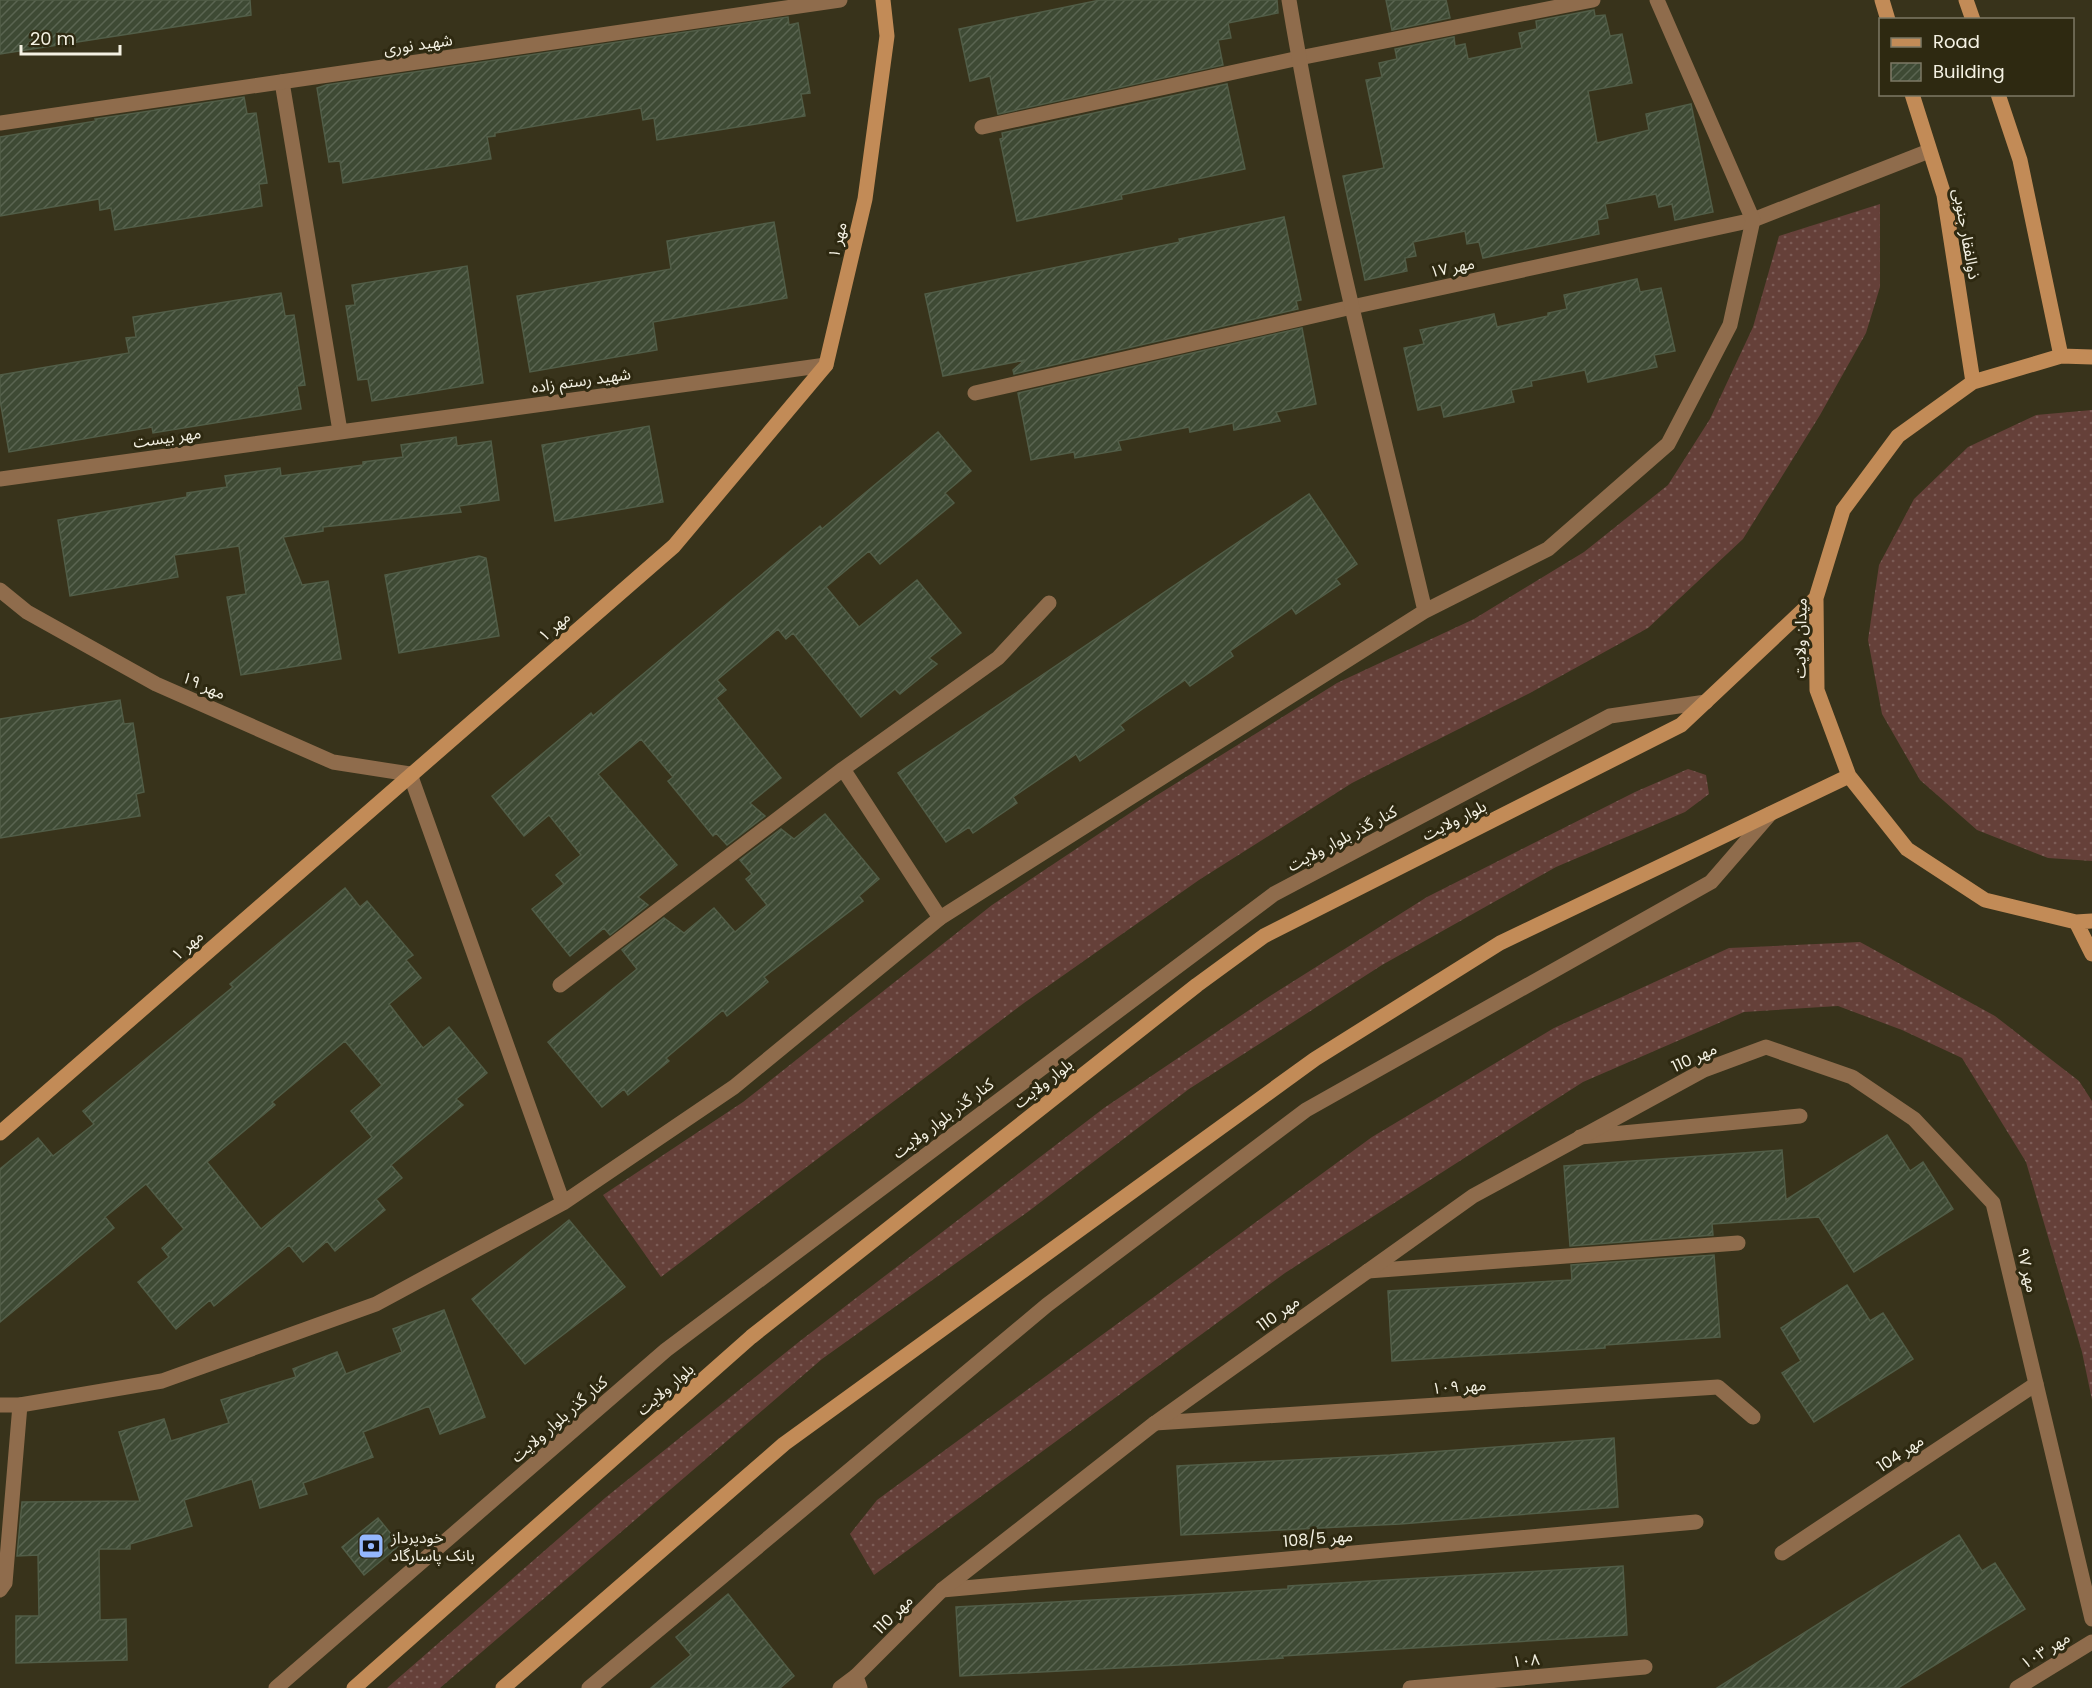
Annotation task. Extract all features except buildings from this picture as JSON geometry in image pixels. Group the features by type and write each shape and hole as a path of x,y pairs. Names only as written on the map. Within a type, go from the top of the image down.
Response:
{"main road":[{"name":"مهر ۱","path":"0,1132 675,546 826,364 865,199 887,36 883,0"},
{"path":"1882,0 1887,18"},
{"path":"1966,0 1972,18"},
{"name":"ذوالفقار جنوبی","path":"1913,96 1944,195 1972,382"},
{"path":"1999,96 2020,160 2061,356"},
{"name":"میدان ولایت","path":"2092,357 2061,356 1972,382 1898,436 1844,510 1816,598 1818,690 1849,776 1907,849 1985,900 2076,922 2092,921"},
{"name":"بلوار ولایت","path":"354,1688 751,1336 1206,978 1264,936 1681,725 1816,598"},
{"path":"503,1688 784,1444 1315,1059 1500,942 1849,776"},
{"path":"2076,922 2092,954"}],"street":[{"name":"شهید نوری","path":"0,123 840,0"},
{"path":"1289,0 1299,58 1352,307 1425,611"},
{"path":"982,127 1299,58 1593,0"},
{"path":"0,1405 20,1405 162,1381 376,1304 563,1203 734,1087 940,918 1425,611 1548,549 1668,444 1730,325 1753,220 1657,0"},
{"path":"282,82 339,431"},
{"name":"مهر ۱۷","path":"975,393 1352,307 1753,220 1929,151"},
{"name":"شهید رستم زاده","path":"339,431 826,364"},
{"name":"مهر بیست","path":"0,479 339,431"},
{"name":"مهر ۱۹","path":"0,590 27,612 156,684 333,762 410,774"},
{"path":"560,985 843,769 998,658 1049,603"},
{"name":"کنار گذر بلوار ولایت","path":"276,1688 666,1350 1274,894 1610,716 1706,702"},
{"path":"843,769 940,918"},
{"path":"410,774 563,1203"},
{"path":"589,1688 1047,1305 1306,1110 1711,882 1770,813"},
{"name":"مهر 110","path":"840,1688 858,1682 942,1590 1155,1423 1473,1197 1704,1070 1766,1047"},
{"name":"مهر ۹۷","path":"1766,1047 1852,1077 1914,1119 1994,1203 2092,1619"},
{"path":"1580,1137 1800,1116"},
{"path":"1368,1271 1738,1243"},
{"name":"مهر 104","path":"1782,1553 2037,1384"},
{"name":"مهر ۱۰۹","path":"1155,1423 1718,1387 1753,1417"},
{"path":"0,1590 5,1583 20,1405"},
{"name":"مهر 108/5","path":"942,1590 1696,1522"},
{"name":"مهر ۱۰۳","path":"2018,1688 2092,1642"},
{"name":"۱۰۸","path":"1410,1688 1645,1667"}],"shaded area":[{"path":"1880,204 1880,287 1866,333 1820,415 1743,539 1648,628 1530,693 1352,783 1199,880 1024,1003 661,1277 603,1195 743,1102 992,905 1154,797 1337,683 1474,619 1584,552 1668,485 1710,419 1753,327 1779,236"},
{"path":"2092,410 2092,861 2048,858 1977,830 1920,780 1882,714 1868,640 1879,565 1914,499 1968,447 2036,415"},
{"path":"1688,769 1706,775 1709,794 1685,812 1556,867 1382,965 1189,1089 1029,1211 822,1359 440,1688 387,1688 605,1498 800,1341 1104,1108 1267,998 1427,897 1635,792"},
{"path":"1860,942 1995,1016 2079,1081 2092,1101 2092,1400 2082,1352 2026,1162 1962,1058 1902,1030 1838,1006 1744,1012 1583,1082 1285,1273 874,1575 850,1534 877,1500 1372,1137 1554,1028 1729,948"}],"place":[{"name":"خودپرداز بانک پاسارگاد","path":"371,1546"}]}
